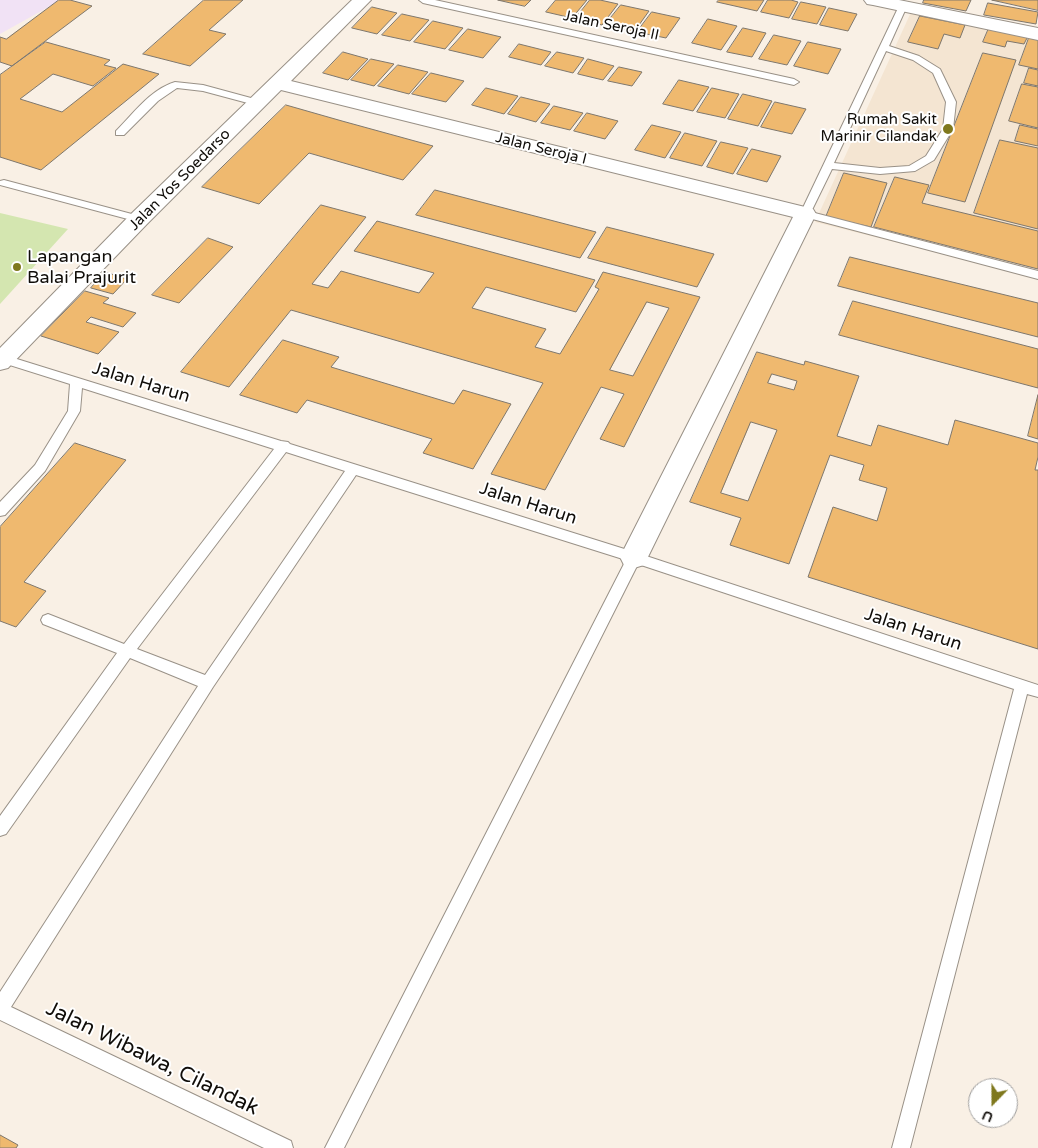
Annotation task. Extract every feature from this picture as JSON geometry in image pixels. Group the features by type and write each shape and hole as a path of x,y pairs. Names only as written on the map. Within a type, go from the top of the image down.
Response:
{"street":[{"name":"Jalan Yos Soedarso","path":"2,361 140,219 362,0"},
{"path":"873,0 905,3 1038,34"},
{"name":"Jalan Seroja I","path":"277,83 805,214"},
{"path":"634,557 805,214"}],"lane":[{"name":"Jalan Seroja II","path":"423,0 794,82"},
{"path":"905,3 805,214 1038,275"},
{"path":"828,164 880,171 911,169 930,158 948,129 951,102 936,71 916,58 885,48"},
{"path":"120,134 163,91 176,84 189,85 258,103"},
{"path":"4,182 140,219"},
{"name":"Jalan Harun","path":"2,361 284,446 634,557 1030,688"},
{"path":"0,511 40,468 74,412 76,382"},
{"path":"0,829 127,651 284,446"},
{"path":"0,1010 208,683 354,468"},
{"path":"334,1148 634,557"},
{"path":"48,620 208,683"},
{"path":"901,1148 1030,688"},
{"name":"Jalan Wibawa, Cilandak","path":"0,1010 284,1148"}],"shaded area":[{"path":"0,0 61,0 0,34"},
{"name":"Rumah Sakit Marinir Cilandak","path":"912,10 1038,37 1038,278 815,222"}],"green space":[{"name":"Lapangan Balai Prajurit","path":"0,213 68,229 0,304"}],"building":[{"path":"59,0 70,0 92,6 12,66 0,62 0,37 6,39"},
{"path":"204,0 243,0 209,30 226,34 190,66 143,54"},
{"path":"498,0 531,0 525,6"},
{"path":"556,0 587,0 572,18 546,12"},
{"path":"590,0 618,4 602,25 575,19"},
{"path":"719,0 764,0 757,11 717,2"},
{"path":"768,0 791,0 798,2 789,18 761,12"},
{"path":"924,0 971,0 966,11 923,3"},
{"path":"992,0 1038,0 1038,10"},
{"path":"801,2 826,7 817,24 792,19"},
{"path":"988,3 1038,12 1036,24 984,15"},
{"path":"621,5 649,11 634,32 605,25"},
{"path":"372,7 397,13 377,34 352,28"},
{"path":"829,8 857,14 848,31 820,25"},
{"path":"652,12 680,18 666,38 637,32"},
{"path":"402,14 429,20 410,41 382,35"},
{"path":"920,16 965,25 960,38 944,34 938,49 908,42"},
{"path":"708,19 737,26 721,50 692,43"},
{"path":"433,21 463,28 445,49 414,42"},
{"path":"743,28 766,33 752,57 727,52"},
{"path":"989,28 1028,36 1024,44 1007,41 1005,47 983,42"},
{"path":"468,29 501,37 483,58 449,50"},
{"path":"774,35 801,41 787,65 759,59"},
{"path":"1029,38 1038,40 1038,69 1019,65"},
{"path":"46,42 110,60 104,65 116,68 93,86 53,74 20,99 62,112 123,64 159,74 41,170 0,157 0,75"},
{"path":"808,42 841,49 828,74 794,66"},
{"path":"519,44 551,52 541,65 509,57"},
{"path":"343,52 368,59 348,80 323,73"},
{"path":"557,52 584,58 573,73 545,66"},
{"path":"983,53 1016,60 965,202 928,193"},
{"path":"371,59 394,64 374,86 351,80"},
{"path":"588,59 614,66 603,80 578,74"},
{"path":"398,65 428,72 409,94 378,86"},
{"path":"619,67 642,72 632,86 608,81"},
{"path":"1029,68 1038,70 1038,86 1024,83"},
{"path":"431,73 464,81 446,102 412,94"},
{"path":"679,80 709,87 693,111 663,104"},
{"path":"1022,84 1038,87 1038,128 1009,121"},
{"path":"486,88 518,96 504,114 472,105"},
{"path":"712,88 739,94 725,118 697,112"},
{"path":"743,94 772,101 758,126 728,119"},
{"path":"521,97 550,104 536,122 508,114"},
{"path":"775,102 806,109 792,134 761,127"},
{"path":"286,105 433,146 403,180 309,153 259,204 202,187"},
{"path":"554,106 583,113 570,130 541,123"},
{"path":"587,113 618,121 605,139 574,131"},
{"path":"652,125 681,132 665,158 635,150"},
{"path":"1020,125 1038,129 1038,146 1015,141"},
{"path":"685,133 717,141 702,166 670,158"},
{"path":"1000,140 1038,148 1038,229 974,213"},
{"path":"721,142 748,148 733,174 707,167"},
{"path":"752,149 781,156 767,182 737,174"},
{"path":"844,173 887,183 871,227 826,217"},
{"path":"895,177 929,185 922,203 1038,231 1038,269 874,227"},
{"path":"435,190 596,232 580,258 416,215"},
{"path":"321,205 366,217 312,284 328,288 341,271 419,293 434,273 354,251 377,221 595,280 576,312 486,287 472,308 546,329 535,347 560,354 599,289 595,287 603,272 700,297 624,447 600,439 624,394 601,387 545,490 491,474 543,383 291,310 229,387 181,372","holes":["647,302 669,308 633,376 610,370"]},
{"path":"607,227 714,254 697,287 588,258"},
{"path":"208,238 233,247 179,303 152,295"},
{"path":"850,257 1038,303 1038,337 838,286"},
{"path":"105,272 127,279 113,294 91,288"},
{"path":"85,291 109,298 103,303 136,313 123,327 91,317 86,322 119,332 98,354 41,336"},
{"path":"853,301 1038,349 1038,388 839,335"},
{"path":"283,340 339,357 331,367 454,404 463,390 511,404 473,469 423,453 432,439 307,400 297,413 240,395"},
{"path":"757,352 804,365 805,361 859,376 837,436 871,446 878,425 948,445 955,420 1038,443 1038,457 1035,470 1038,470 1038,649 808,577 833,507 877,521 887,488 859,480 864,465 830,455 789,564 730,545 741,518 690,502","holes":["772,374 797,381 794,390 768,383","751,422 777,430 748,501 721,493"]},
{"path":"1038,395 1038,439 1028,436"},
{"path":"75,443 126,460 24,582 46,591 16,627 0,621 0,527"},
{"path":"0,1135 18,1145 16,1148 0,1148"}],"place":[{"name":"Rumah Sakit Marinir Cilandak","path":"948,129"},
{"name":"Lapangan Balai Prajurit","path":"17,267"}]}
